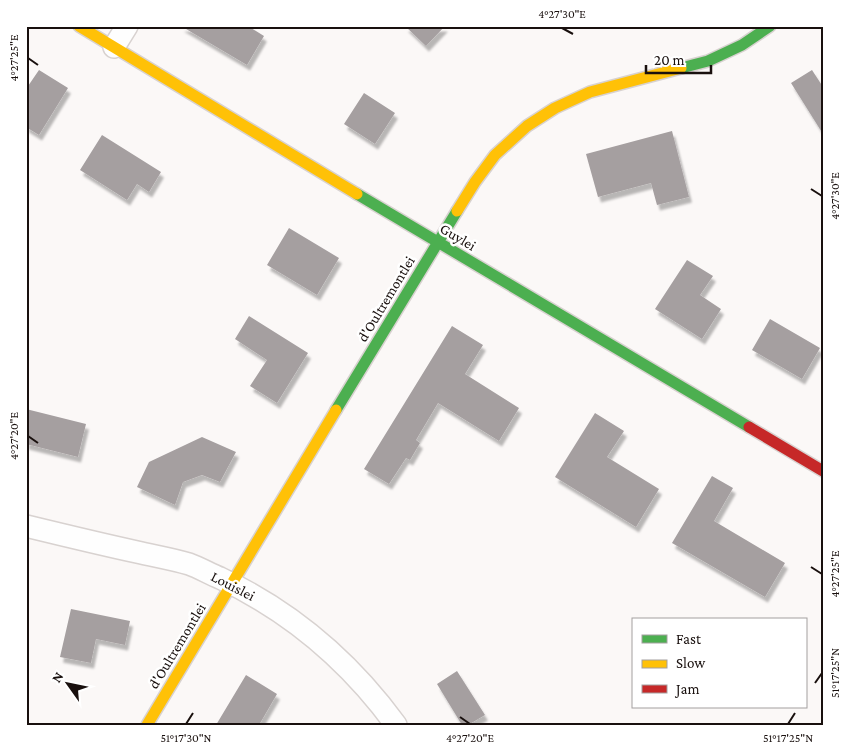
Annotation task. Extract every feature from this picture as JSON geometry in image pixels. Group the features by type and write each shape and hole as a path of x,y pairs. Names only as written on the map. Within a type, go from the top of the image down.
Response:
{"street":[{"name":"Guylei","path":"79,26 437,242 823,471"},
{"path":"114,47 127,26"},
{"name":"d'Oultremontlei","path":"147,725 437,242 475,182 495,155 527,126 555,108 590,92 708,61 742,45 770,26"},
{"name":"Louislei","path":"26,526 190,564 232,584 269,604 327,648 359,679 382,705 396,725"}],"building":[{"path":"181,26 248,26 264,36 247,65"},
{"path":"405,26 445,26 426,46"},
{"path":"39,70 68,88 39,135 26,127 26,89"},
{"path":"812,70 823,87 823,134 791,83"},
{"path":"364,93 395,113 375,144 344,124"},
{"path":"672,131 689,197 657,205 651,183 598,197 586,154"},
{"path":"102,135 161,172 149,192 137,184 127,200 80,170"},
{"path":"289,228 339,258 317,295 267,265"},
{"path":"687,260 713,276 700,295 721,309 702,339 655,309"},
{"path":"249,316 308,353 277,403 250,386 267,360 235,339"},
{"path":"770,319 820,348 802,379 752,350"},
{"path":"452,326 483,345 465,374 519,408 499,441 438,403 416,440 420,443 410,460 406,458 389,484 364,469"},
{"path":"26,409 86,424 78,457 26,444"},
{"path":"595,413 624,431 607,457 659,489 636,527 555,477"},
{"path":"202,437 236,452 220,482 202,475 183,482 175,505 137,487 149,462"},
{"path":"712,476 733,488 714,521 785,563 765,597 672,543"},
{"path":"71,609 130,621 125,645 96,639 91,663 60,657"},
{"path":"457,671 485,715 468,725 462,725 437,684"},
{"path":"246,675 277,694 259,725 216,725"}],"traffic: fast":[{"path":"681,68 708,61 742,45 770,26"},
{"path":"357,194 749,427"},
{"path":"336,410 457,211"}],"traffic: slow":[{"path":"79,26 357,194"},
{"path":"457,211 495,155 527,126 555,108 590,92 681,68"},
{"path":"147,725 336,410"}],"traffic: jam":[{"path":"749,427 823,471"}]}
